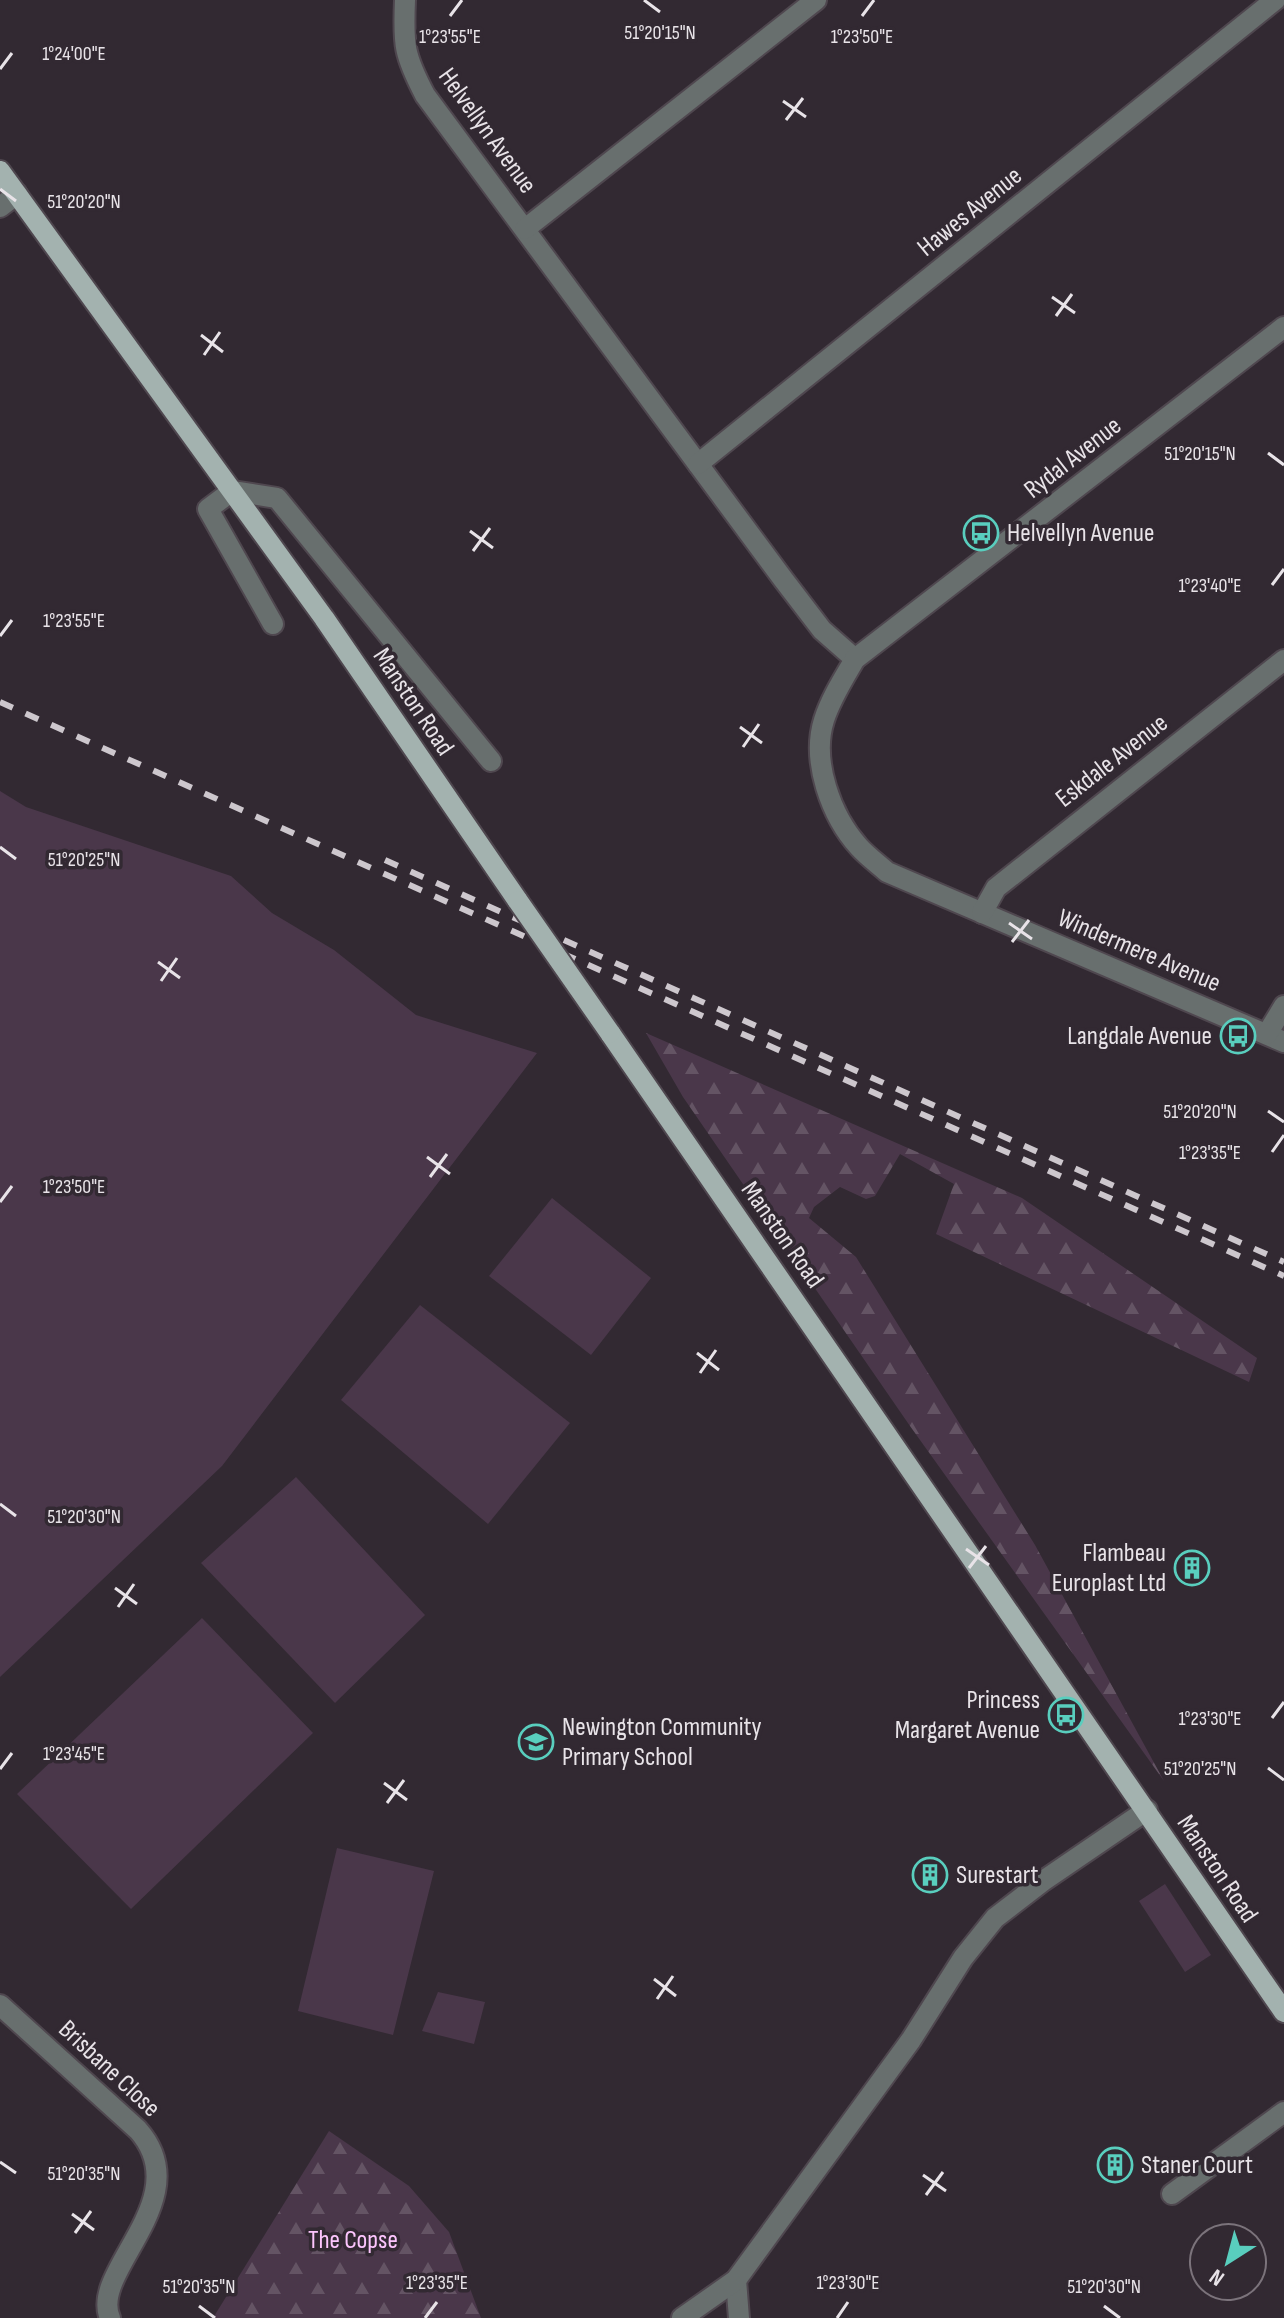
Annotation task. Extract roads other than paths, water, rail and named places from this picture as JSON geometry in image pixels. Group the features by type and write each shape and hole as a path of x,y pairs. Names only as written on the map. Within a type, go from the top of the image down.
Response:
{"main road":[{"name":"Manston Road","path":"0,171 333,631 1284,2012"}],"street":[{"name":"Helvellyn Avenue","path":"405,0 403,32 407,61 425,95 822,630 855,659"},
{"path":"525,229 816,0"},
{"name":"Hawes Avenue","path":"698,464 1275,0"},
{"path":"0,207 17,194"},
{"name":"Rydal Avenue","path":"855,659 1284,327"},
{"path":"232,491 208,509 273,624"},
{"name":"Manston Road","path":"232,491 277,498 491,761"},
{"name":"Windermere Avenue","path":"855,659 834,694 823,722 821,756 824,782 839,818 859,847 887,872 1275,1038"},
{"name":"Eskdale Avenue","path":"982,913 996,888 1284,660"},
{"path":"1275,1038 1284,1006"},
{"path":"682,2318 736,2280 911,2040 963,1958 995,1918 1147,1810"},
{"name":"Brisbane Close","path":"0,2005 138,2130 157,2163 157,2185 137,2240 111,2286 106,2309 110,2318"},
{"path":"1172,2194 1284,2112"},
{"path":"736,2280 739,2318"}],"railway":[{"path":"0,702 1284,1276"},
{"path":"385,860 1284,1262"}],"place":[{"name":"Helvellyn Avenue","path":"981,533"},
{"name":"Langdale Avenue","path":"1238,1036"},
{"name":"Flambeau Europlast Ltd","path":"1192,1568"},
{"name":"Princess Margaret Avenue","path":"1066,1715"},
{"name":"Newington Community Primary School","path":"536,1742"},
{"name":"Surestart","path":"930,1875"},
{"name":"Staner Court","path":"1115,2165"}],"park label":[{"name":"The Copse","path":"353,2240"}]}
